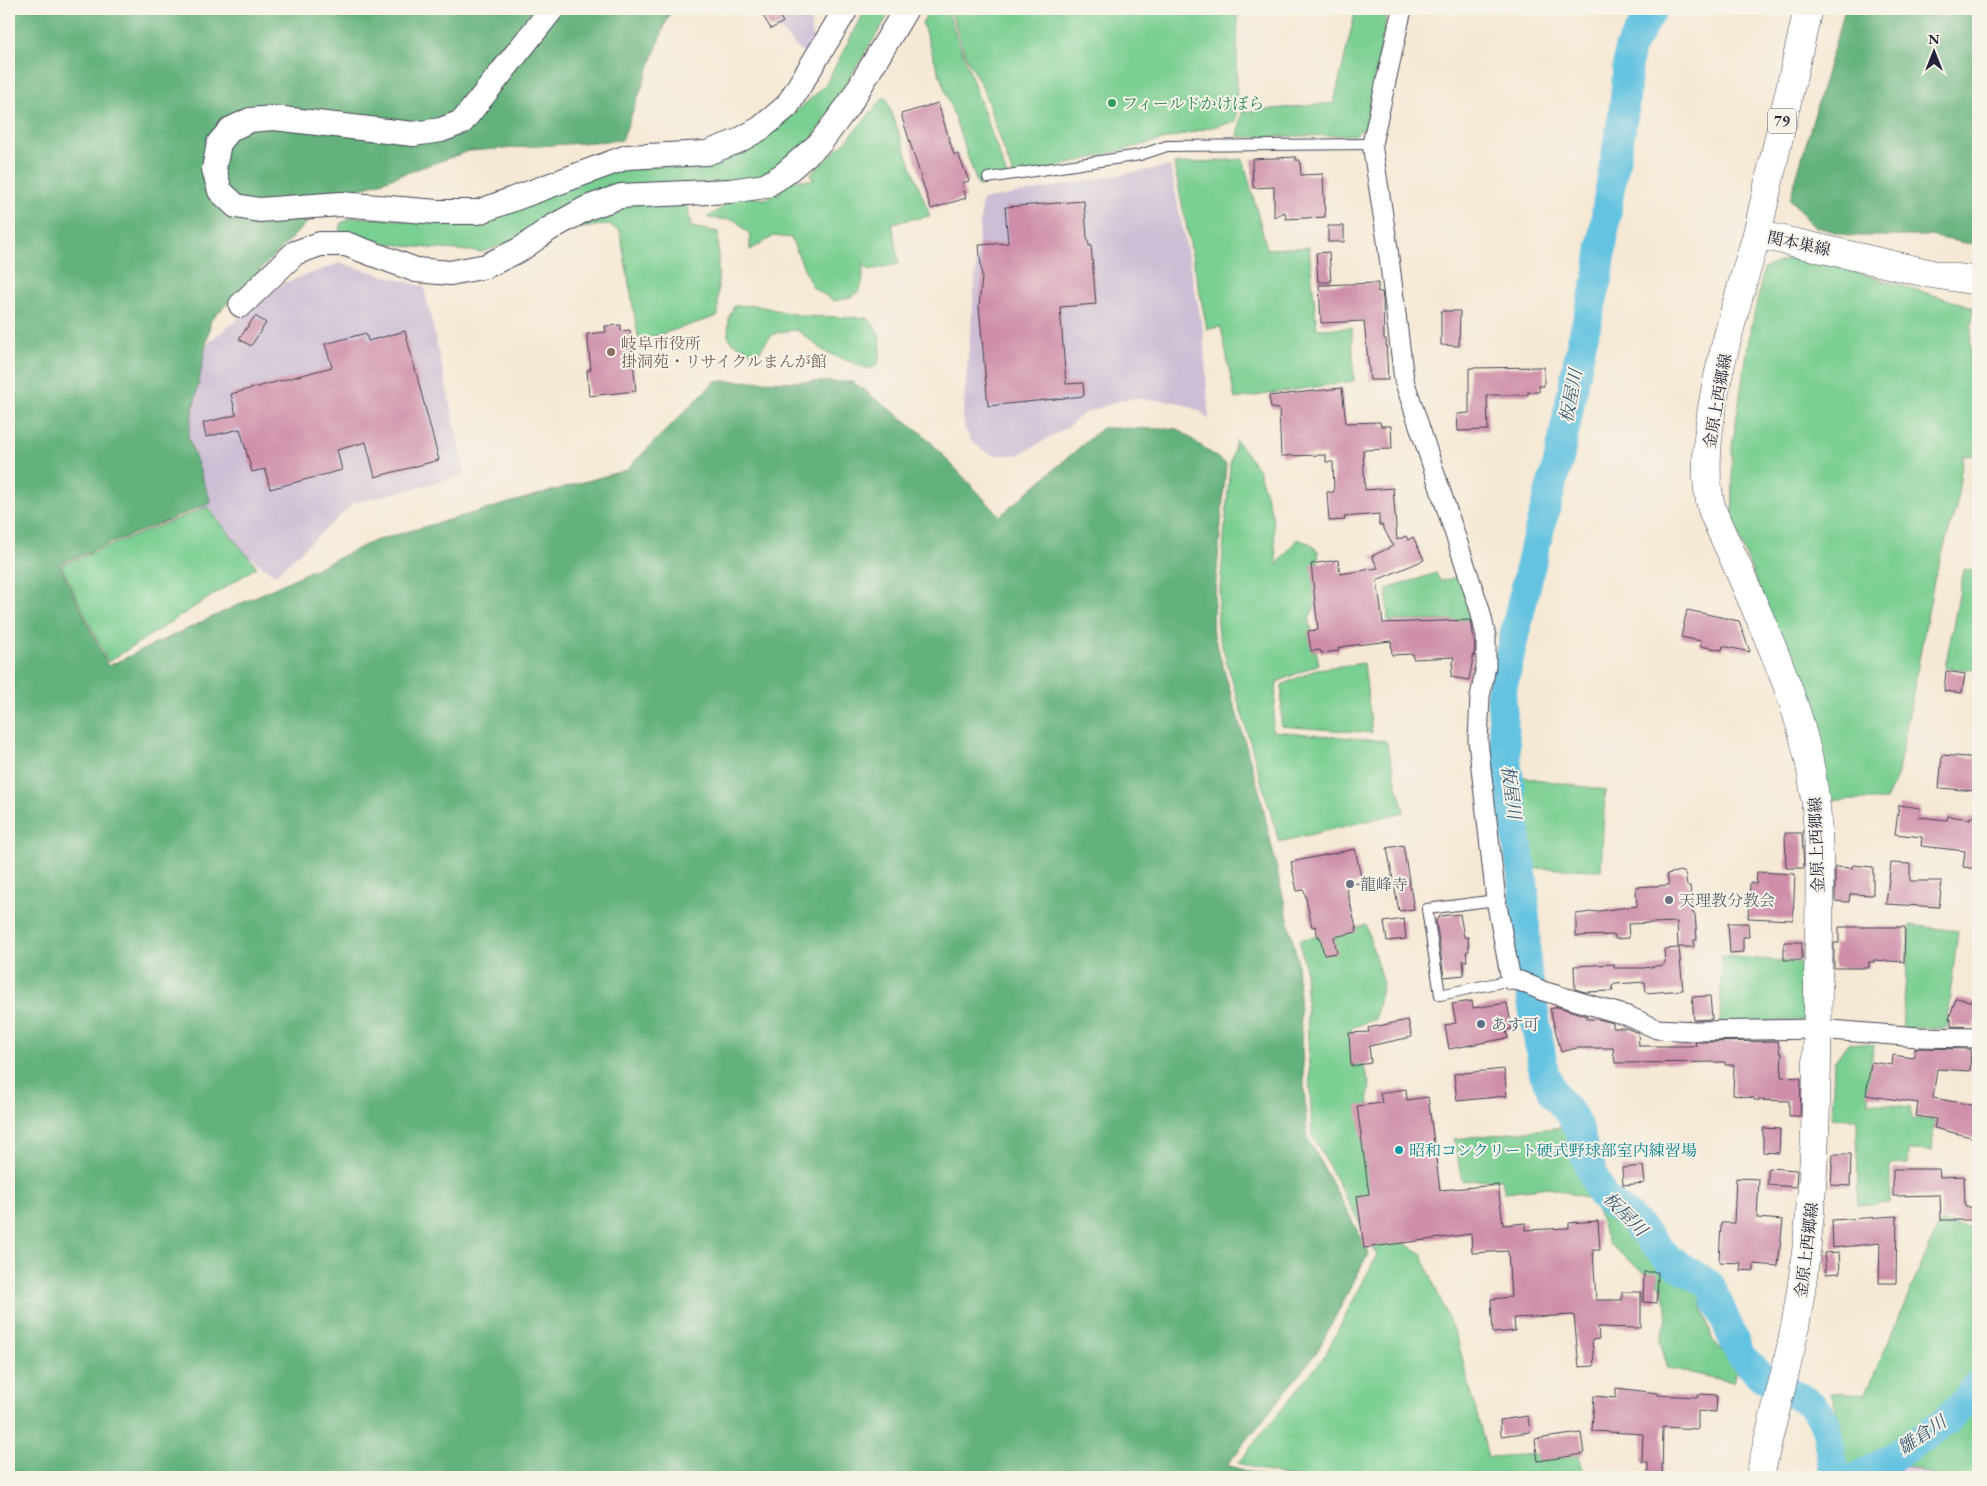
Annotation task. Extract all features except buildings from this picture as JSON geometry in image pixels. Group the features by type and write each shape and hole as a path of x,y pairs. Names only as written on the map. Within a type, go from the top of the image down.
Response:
{"main road":[{"name":"関本巣線","path":"1808,9 1757,234 1932,274 1978,281"},
{"name":"金原上西郷線","path":"1757,234 1719,378 1707,439 1707,466 1712,508 1783,672 1810,763 1817,826 1818,1029 1817,1126 1810,1231 1795,1324 1760,1477"}],"street":[{"path":"552,9 462,122 440,130 412,134 274,118 250,120 231,129 219,143 214,169 220,190 236,206 259,210 341,204 437,212 478,212 627,157 707,154 738,141 761,128 787,106 846,9"},
{"path":"241,305 295,253 320,244 346,244 416,270 450,273 486,266 521,249 549,229 587,208 621,196 730,190 765,186 784,175 820,143 850,104 906,9"},
{"path":"1402,9 1372,144 1388,240 1404,380 1480,610 1486,636 1486,666 1480,697 1478,741 1496,900 1515,981 1628,1016 1657,1029 1696,1031 1818,1029 1918,1037 1978,1038"}],"lane":[{"path":"988,178 1140,155 1167,146 1372,144"},
{"path":"1496,900 1426,908 1440,995 1515,981"}],"shaded area":[{"path":"761,9 818,9 812,19 811,31 820,54 814,57 802,53"},
{"path":"1170,166 1203,330 1209,420 1200,411 1176,402 1135,398 1122,400 1085,413 1065,429 1018,455 993,455 981,449 971,440 965,429 963,416 982,200"},
{"path":"340,263 424,287 466,475 354,503 275,575 223,538 186,495 189,370 211,340 284,283"},
{"path":"1902,1465 1944,1477 1900,1477"}],"green space":[{"path":"9,9 671,9 622,140 469,151 329,200 211,320 188,436 211,503 59,564 108,666 374,541 626,470 715,381 853,382 923,434 1000,516 1102,428 1178,429 1226,464 1212,629 1260,794 1297,959 1307,1137 1369,1252 1317,1352 1227,1465 1266,1477 9,1477"},
{"path":"866,9 892,9 803,154 750,197 765,199 777,193 779,197 779,189 789,180 814,180 810,175 848,139 885,96 930,216 892,223 899,264 869,270 863,262 861,286 850,297 834,301 812,287 791,238 774,236 750,250 750,235 735,220 707,218 723,207 722,192 686,198 691,227 718,232 718,316 639,341 620,231 608,224 534,236 482,252 405,246 339,235 341,223 354,217 417,221 608,172 716,158 785,121 824,87"},
{"path":"930,9 947,9 1007,176 978,186 922,23"},
{"name":"フィールドかけぼら","path":"950,9 1238,9 1236,121 1014,178 982,86 966,57"},
{"path":"1356,9 1388,9 1366,126 1355,135 1238,137 1242,112 1334,103"},
{"path":"1845,9 1978,9 1978,239 1971,244 1930,236 1850,236 1813,226 1790,199"},
{"path":"1243,159 1267,249 1309,247 1317,329 1352,328 1354,381 1235,399 1221,327 1207,329 1174,164"},
{"path":"1799,255 1973,307 1969,369 1978,374 1978,455 1963,456 1956,508 1934,580 1897,777 1886,800 1822,800 1774,628 1733,522 1732,447 1749,339 1764,268"},
{"path":"754,305 802,316 868,318 876,329 880,340 878,364 872,368 866,368 825,352 797,330 772,335 757,355 732,342 728,336 729,317 734,306"},
{"path":"1236,440 1258,469 1272,514 1277,565 1297,539 1309,543 1318,551 1318,600 1309,618 1319,664 1277,682 1272,731 1386,741 1404,812 1279,842 1217,628 1230,465"},
{"path":"207,507 257,567 108,662 61,565"},
{"path":"1964,569 1978,570 1978,670 1945,668"},
{"path":"1436,573 1440,581 1461,576 1475,620 1388,621 1387,589"},
{"path":"1364,663 1372,733 1281,726 1282,685 1317,669"},
{"path":"1517,776 1605,790 1601,870 1525,868"},
{"path":"1366,925 1383,984 1375,1019 1351,1028 1370,1086 1368,1095 1383,1230 1421,1253 1458,1342 1488,1457 1578,1452 1585,1477 1287,1477 1238,1463 1324,1357 1377,1255 1312,1135 1305,967 1299,940"},
{"path":"1910,925 1958,931 1946,1028 1902,1028"},
{"path":"1722,956 1806,963 1808,1020 1720,1023"},
{"path":"1848,1043 1873,1045 1868,1102 1910,1107 1912,1119 1934,1120 1932,1151 1909,1150 1908,1164 1890,1165 1890,1203 1858,1205 1857,1119 1832,1118 1834,1062"},
{"path":"1564,1127 1606,1211 1698,1292 1712,1339 1737,1368 1733,1382 1668,1368 1660,1342 1667,1318 1664,1288 1609,1244 1593,1200 1549,1187 1505,1192 1501,1179 1462,1181 1454,1139"},
{"path":"1940,1222 1978,1229 1978,1477 1944,1477 1902,1465 1900,1477 1840,1477 1840,1423 1831,1393 1865,1395"}],"waterway":[{"name":"板屋川","path":"1653,9 1629,49 1624,110 1608,200 1598,278 1582,341 1559,459 1536,542 1501,693 1507,767 1524,890 1526,965 1544,1073 1555,1096 1572,1116 1579,1130 1584,1153 1602,1196 1630,1218 1670,1260 1710,1285 1740,1354 1761,1376 1811,1404 1825,1421 1835,1477"},
{"name":"雛倉川","path":"1858,1477 1906,1449 1945,1422 1978,1385"}],"place":[{"name":"フィールドかけぼら","path":"1112,103"},
{"name":"岐阜市役所 掛洞苑・リサイクルまんが館","path":"611,352"},
{"name":"龍峰寺","path":"1350,884"},
{"name":"天理教分教会","path":"1669,900"},
{"name":"あす可","path":"1481,1024"},
{"name":"昭和コンクリート硬式野球部室内練習場","path":"1399,1150"}]}
